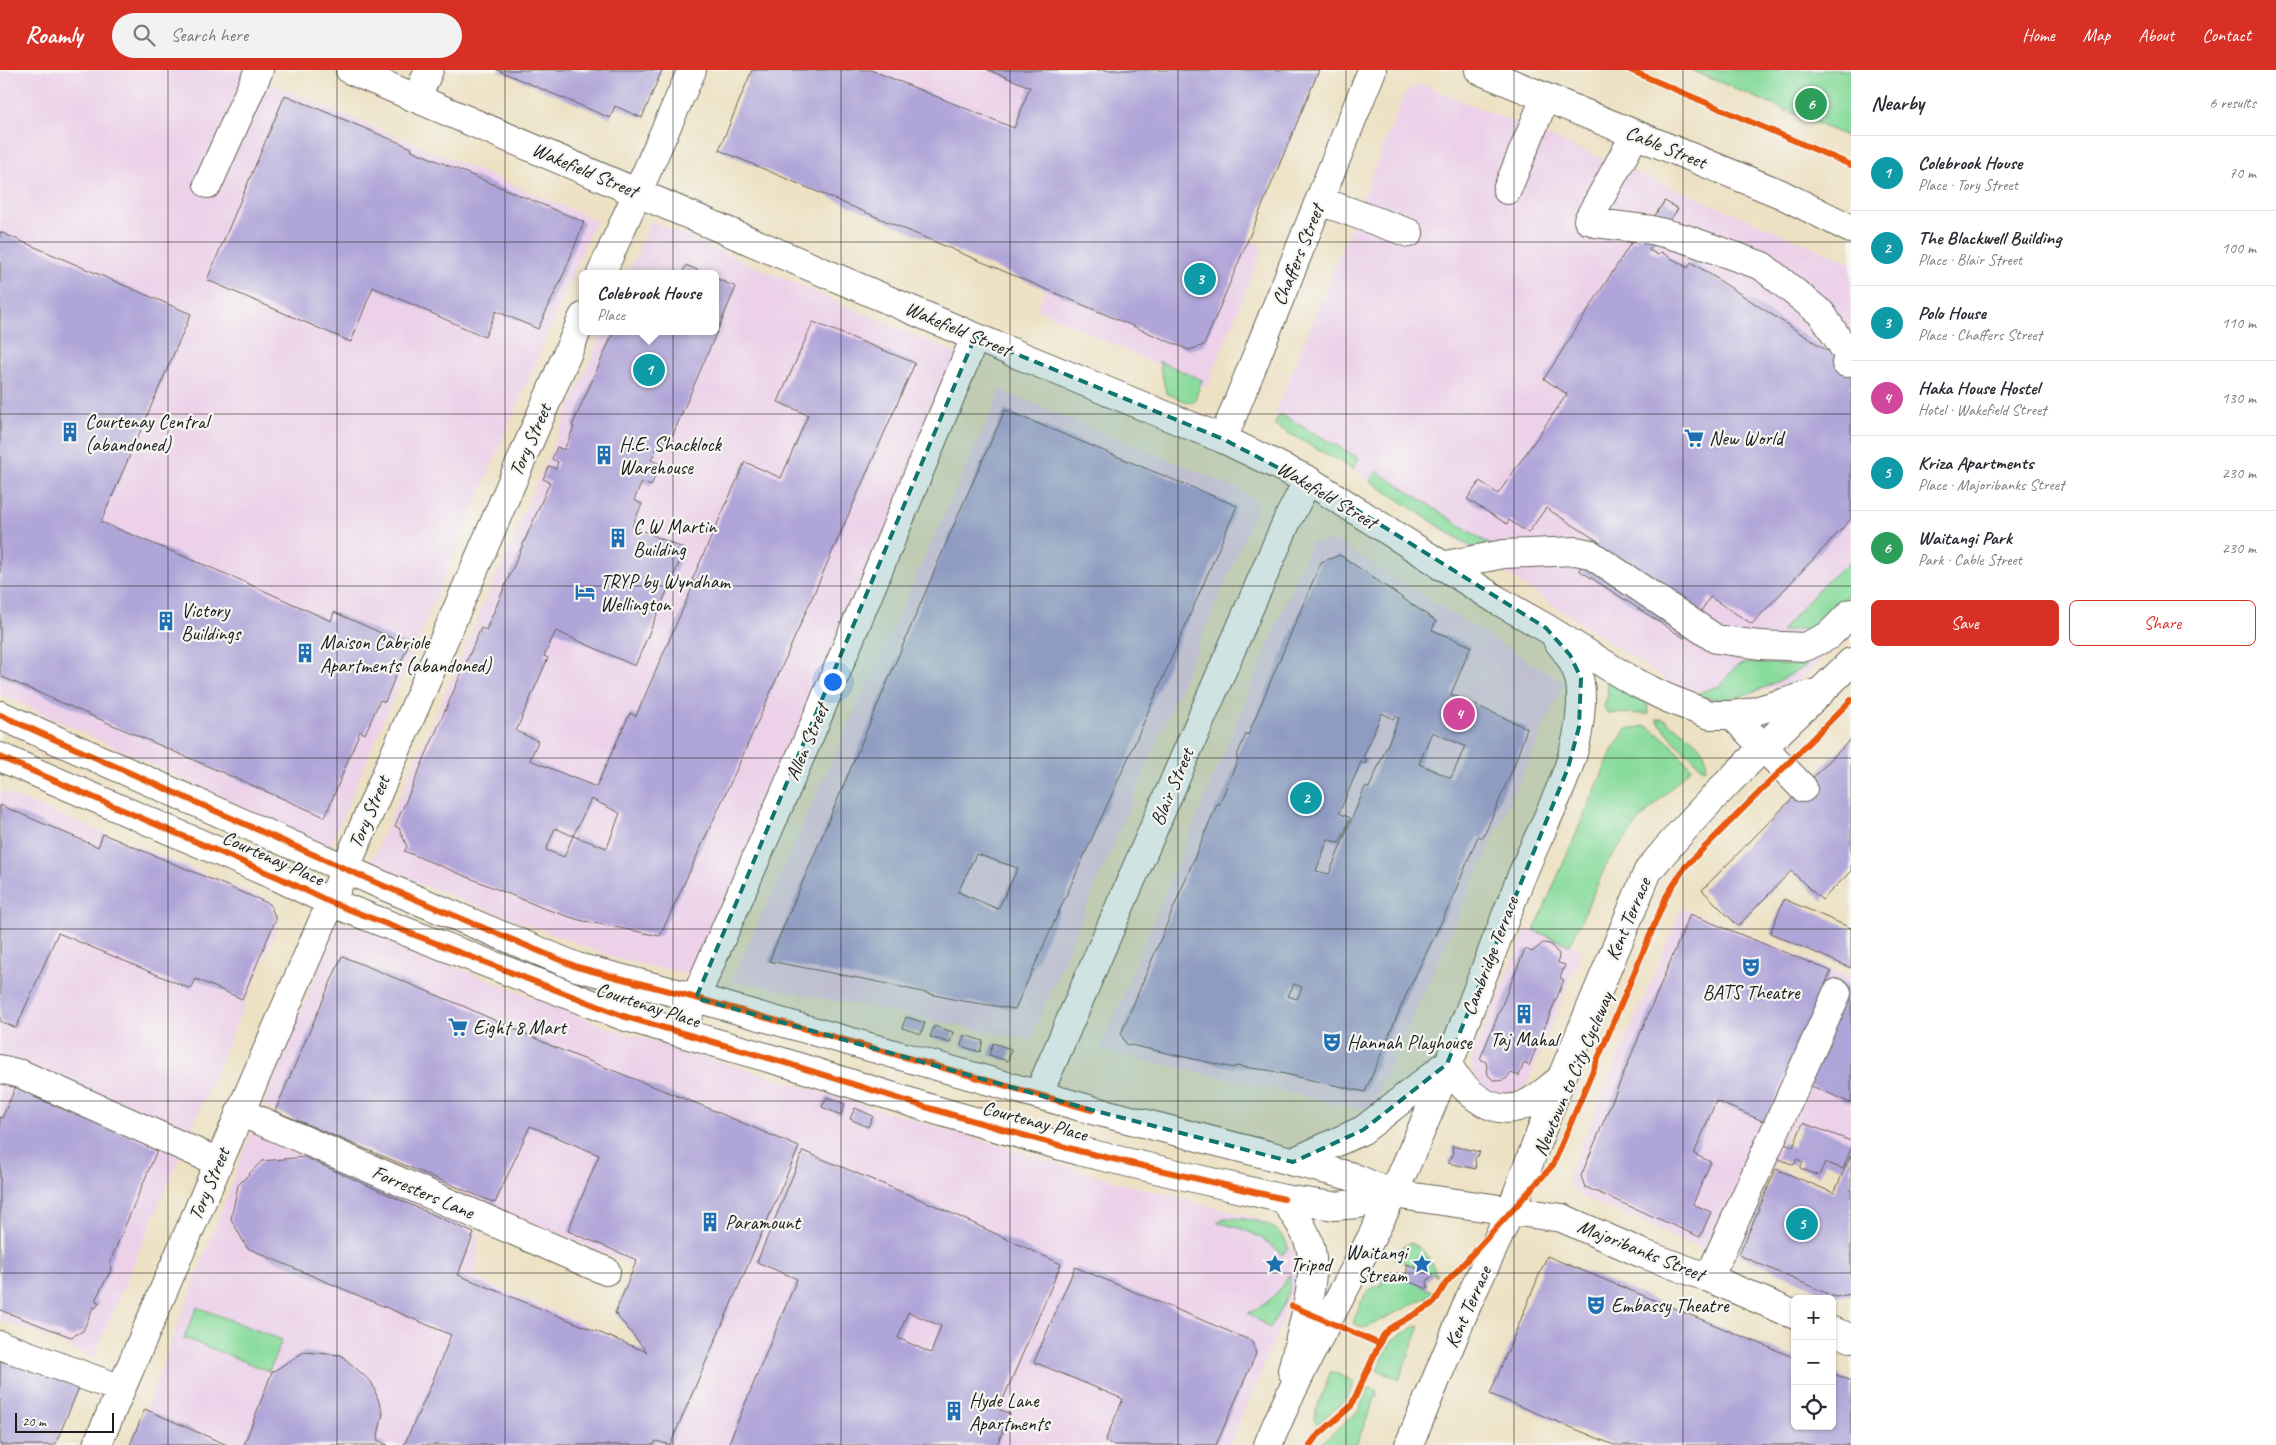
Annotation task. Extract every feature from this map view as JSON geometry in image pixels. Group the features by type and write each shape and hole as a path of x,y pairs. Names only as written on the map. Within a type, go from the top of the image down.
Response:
{"street":[{"path":"208,184 259,70"},
{"name":"Wakefield Street","path":"350,70 975,337 1146,409 1223,439 1308,480 1441,566 1632,681 1710,715 1732,715 1752,712 1820,692"},
{"path":"417,98 429,70"},
{"path":"603,270 692,70"},
{"name":"Chaffers Street","path":"1223,439 1372,70"},
{"name":"Cable Street","path":"1478,70 1781,194 1851,229"},
{"path":"1507,190 1545,98"},
{"path":"1635,135 1592,221 1652,230 1684,238 1762,266 1822,314 1849,356 1846,363"},
{"path":"1320,201 1409,233"},
{"name":"Tory Street","path":"97,1445 579,326"},
{"name":"Allen Street","path":"678,1033 696,998 818,716 975,337"},
{"name":"Blair Street","path":"1038,1095 1279,539 1308,480"},
{"path":"1441,566 1504,554 1576,551 1590,554 1716,638 1760,645 1804,647 1828,636 1851,612"},
{"name":"Cambridge Terrace","path":"1268,1445 1284,1407 1393,1194 1447,1064 1523,871 1568,768 1579,727 1581,678 1570,655 1546,628"},
{"name":"Kent Terrace","path":"1409,1445 1469,1300 1511,1210 1561,1079 1648,871 1689,824 1851,662"},
{"name":"Courtenay Place","path":"0,715 345,868 577,967 696,998 1038,1095 1357,1178 1393,1194 1511,1210"},
{"path":"1732,715 1803,788"},
{"name":"Courtenay Place","path":"0,757 271,874 330,902 618,1014 678,1033 1079,1151 1284,1199 1334,1206 1358,1204 1393,1194"},
{"path":"1709,1278 1838,993"},
{"path":"1293,1162 1363,1130 1447,1064 1457,1081 1470,1093 1482,1102 1496,1107 1513,1108 1527,1104 1561,1079"},
{"path":"0,1069 21,1074 218,1162"},
{"name":"Forresters Lane","path":"240,1112 606,1271"},
{"path":"1198,1179 1207,1139"},
{"path":"1284,1199 1305,1232 1311,1247 1312,1278 1284,1407"},
{"name":"Majoribanks Street","path":"1511,1210 1562,1218 1641,1253 1709,1278 1791,1313"},
{"path":"1836,1332 1851,1338"},
{"path":"0,1345 121,1389"}],"highlighted area":[{"path":"975,337 1223,439 1344,502 1546,628 1570,655 1581,678 1579,727 1568,768 1447,1064 1363,1130 1293,1162 1092,1110 696,998"}],"shaded area":[{"path":"0,70 238,70 596,220 330,847 0,694"},
{"path":"844,70 1037,70 1014,128"},
{"path":"1421,84 1674,188 1851,264 1851,630 1800,680 1743,696 1677,687 1469,549 1275,414 1404,95 1412,88"},
{"path":"1099,164 1263,247 1207,388 1037,309"},
{"path":"651,221 965,357 703,977 621,960 370,865 601,335 719,335 719,270 630,270"},
{"path":"1001,390 1239,489 1259,503 1030,1040 732,980"},
{"path":"1334,540 1564,683 1370,1111 1100,1050 1311,542"},
{"path":"0,791 272,901 280,922 94,1357 0,1320"},
{"path":"1682,908 1851,978 1851,1145 1791,1126 1731,1262 1576,1194 1569,1183 1569,1174"},
{"path":"339,920 603,1026 1125,1184 1252,1217 1272,1225 1292,1247 1298,1268 1298,1278 1278,1332 1230,1445 132,1445 253,1127 479,1231 475,1278 646,1351 615,1313 634,1266 262,1106"},
{"name":"Taj Mahal","path":"1527,928 1582,950 1526,1087 1506,1094 1490,1094 1473,1078 1471,1060"}],"green space":[{"path":"1691,70 1851,70 1851,138"},
{"path":"1159,361 1202,380 1194,402 1189,403 1166,393"},
{"path":"1280,414 1359,458 1353,469 1274,425"},
{"path":"1377,471 1492,546 1474,549 1370,481"},
{"path":"1851,562 1851,592 1849,594 1812,628 1781,631 1826,581"},
{"path":"1748,663 1807,665 1776,682 1742,696 1720,699 1692,695 1719,686 1736,666"},
{"path":"1612,677 1648,705 1649,714 1607,713 1604,706 1608,694 1606,679"},
{"path":"1656,719 1663,719 1700,746 1706,761 1705,770 1676,743"},
{"path":"1647,726 1669,742 1691,768 1639,821 1608,861 1570,945 1534,931 1612,751 1626,729"},
{"path":"1226,1218 1244,1219 1272,1227 1285,1239 1288,1248 1282,1255 1252,1233 1217,1223"},
{"path":"1411,1243 1421,1249 1428,1257 1437,1276 1393,1258 1402,1247"},
{"path":"1387,1272 1432,1291 1431,1295 1369,1326 1363,1328 1353,1323 1366,1294 1381,1285"},
{"path":"1290,1274 1287,1295 1270,1328 1248,1313 1262,1306 1272,1297"},
{"path":"197,1307 282,1340 269,1371 184,1338"},
{"path":"1418,1325 1419,1329 1399,1379 1377,1370 1392,1340"},
{"path":"1331,1371 1355,1382 1348,1397 1317,1424 1314,1419 1315,1413"},
{"path":"1369,1388 1376,1390 1377,1394 1356,1445 1320,1445 1358,1411"}],"building":[{"path":"497,70 662,70 642,118 615,106 610,118"},
{"path":"752,70 871,70 1014,128 1030,87 988,70 1319,70 1204,345 1189,350 719,150"},
{"path":"285,95 584,222 565,271 538,329 496,311 485,337 373,287 351,342 207,280"},
{"name":"New World","path":"1665,201 1678,209 1649,250 1658,255 1661,252 1688,268 1691,262 1851,366 1851,519 1752,624 1710,597 1684,638 1579,570 1598,541 1546,508 1528,533 1509,520 1507,524 1467,499 1480,481 1498,494 1567,394 1544,379 1633,240 1636,242"},
{"path":"0,232 191,314 101,522 238,579 331,621 334,612 408,645 385,702 380,700 365,734 360,731 325,817 0,676"},
{"path":"686,265 697,270 684,270"},
{"path":"719,280 736,287 719,327"},
{"path":"813,322 915,363 740,762 660,936 579,920 543,908 404,851 407,847 399,828 395,826 481,628 486,630 550,482 543,479 549,466 556,469 558,462 552,459 557,447 564,450 574,427 572,426 612,335 715,335 668,446 659,443 651,460 660,464 651,486 642,482 634,500 642,504 632,526 685,549 635,666 556,631 544,656 548,658 516,731 538,741 530,760 596,787 630,713 636,716 695,581 692,580 745,462 781,478 808,415 778,402","holes":["591,799 620,813 607,848 573,836","555,828 573,836 564,857 546,850"]},
{"path":"1005,410 1237,506 1130,754 1015,1009 957,1000 874,981 769,961 959,513","holes":["976,854 1018,868 998,909 958,892"]},
{"path":"1340,555 1436,621 1432,630 1471,646 1451,694 1527,728 1514,766 1483,838 1478,836 1450,904 1406,995 1365,1092 1267,1070 1235,1066 1234,1068 1126,1044 1121,1034 1217,804 1219,805 1246,734 1248,735 1321,562","holes":["1382,713 1394,719 1396,716 1399,718 1369,788 1365,787 1329,874 1316,871 1328,839 1339,843 1345,831 1350,818 1339,813 1361,762 1365,764 1367,759 1363,758","1432,732 1465,746 1451,778 1419,764","1294,984 1302,987 1297,999 1288,996"]},
{"path":"1851,739 1851,871 1822,900 1791,871 1738,926 1702,890"},
{"path":"0,805 98,847 103,834 270,904 276,919 242,999 196,979 191,989 58,933 16,1028 0,1021"},
{"path":"1784,899 1851,928 1851,968 1770,933"},
{"path":"1690,914 1831,971 1765,1122 1716,1101 1694,1154 1711,1162 1693,1204 1711,1212 1700,1237 1585,1187 1581,1176"},
{"name":"Taj Mahal","path":"1543,943 1550,944 1559,954 1558,963 1565,965 1560,978 1564,980 1529,1066 1524,1063 1519,1076 1511,1073 1506,1079 1493,1080 1488,1075 1486,1062 1480,1059 1525,949 1532,952"},
{"path":"342,956 463,1006 561,1050 703,1106 799,1147 670,1445 656,1441 654,1445 404,1445 451,1335 247,1248 231,1219 238,1185 262,1161 304,1157 474,1233 458,1275 647,1352 615,1313 637,1260 568,1231 599,1155 530,1126 495,1203 275,1111"},
{"path":"1835,979 1851,986 1851,1103 1793,1078"},
{"path":"906,1017 925,1023 921,1034 902,1028"},
{"path":"934,1026 953,1032 950,1043 930,1037"},
{"path":"964,1035 983,1041 980,1052 961,1046"},
{"path":"993,1043 1011,1049 1008,1061 989,1055"},
{"path":"16,1086 36,1094 34,1097 158,1148 110,1262 111,1270 96,1298 96,1301 99,1302 96,1308 94,1307 92,1310 83,1331 71,1337 0,1310 0,1117 2,1118"},
{"path":"827,1097 845,1104 841,1115 822,1107"},
{"path":"855,1108 873,1116 868,1127 850,1119"},
{"path":"1803,1123 1851,1141 1851,1149 1843,1169 1825,1162 1819,1176 1800,1168 1803,1162 1797,1159 1794,1165 1777,1158 1783,1142 1793,1147"},
{"path":"1452,1146 1480,1152 1475,1159 1476,1169 1448,1163 1453,1155"},
{"path":"803,1151 936,1206 1061,1264 999,1409 1010,1414 997,1445 728,1445 797,1279 757,1262","holes":["908,1312 941,1326 931,1353 898,1338"]},
{"path":"1851,1155 1851,1294 1836,1297 1836,1295 1830,1295 1739,1255 1776,1169 1834,1193"},
{"name":"Embassy Theatre","path":"1547,1256 1791,1356 1791,1430 1836,1430 1836,1375 1851,1381 1851,1445 1614,1445 1490,1394"},
{"path":"1407,1264 1433,1275 1427,1281 1428,1289 1400,1278 1407,1272"},
{"path":"1075,1267 1252,1341 1256,1354 1216,1445 1113,1445 1105,1441 1123,1399 1034,1362"},
{"path":"304,1352 341,1355 372,1383 383,1413 377,1440 388,1445 244,1445 272,1372"},
{"path":"0,1361 81,1383 55,1445 0,1445"},
{"path":"145,1409 227,1445 130,1445"}],"cycle path":[{"path":"1630,70 1851,165"},
{"name":"Newtown to City Cycleway","path":"1310,1445 1315,1438 1351,1406 1383,1336 1389,1329 1434,1303 1446,1283 1553,1165 1667,895 1685,867 1851,700"},
{"path":"0,715 384,886 577,967 696,998 1092,1110"},
{"path":"0,757 280,878 330,902 623,1016 1079,1151 1284,1199"},
{"path":"1292,1306 1380,1344"}],"place":[{"name":"Waitangi Park","path":"1811,104"},
{"name":"Polo House","path":"1200,279"},
{"name":"Colebrook House","path":"649,370"},
{"name":"Courtenay Central (abandoned)","path":"70,432"},
{"name":"New World","path":"1694,438"},
{"name":"H.E. Shacklock Warehouse","path":"604,455"},
{"name":"C W Martin Building","path":"618,538"},
{"name":"TRYP by Wyndham Wellington","path":"585,592"},
{"name":"Victory Buildings","path":"166,621"},
{"name":"Maison Cabriole Apartments (abandoned)","path":"305,653"},
{"name":"Haka House Hostel","path":"1459,714"},
{"name":"The Blackwell Building","path":"1306,798"},
{"name":"BATS Theatre","path":"1751,967"},
{"name":"Taj Mahal","path":"1524,1014"},
{"name":"Eight 8 Mart","path":"458,1027"},
{"name":"Hannah Playhouse","path":"1332,1042"},
{"name":"Paramount","path":"710,1222"},
{"name":"Kriza Apartments","path":"1802,1224"},
{"name":"Tripod","path":"1275,1264"},
{"name":"Waitangi Stream","path":"1422,1264"},
{"name":"Embassy Theatre","path":"1596,1305"},
{"name":"Hyde Lane Apartments","path":"954,1411"}]}
